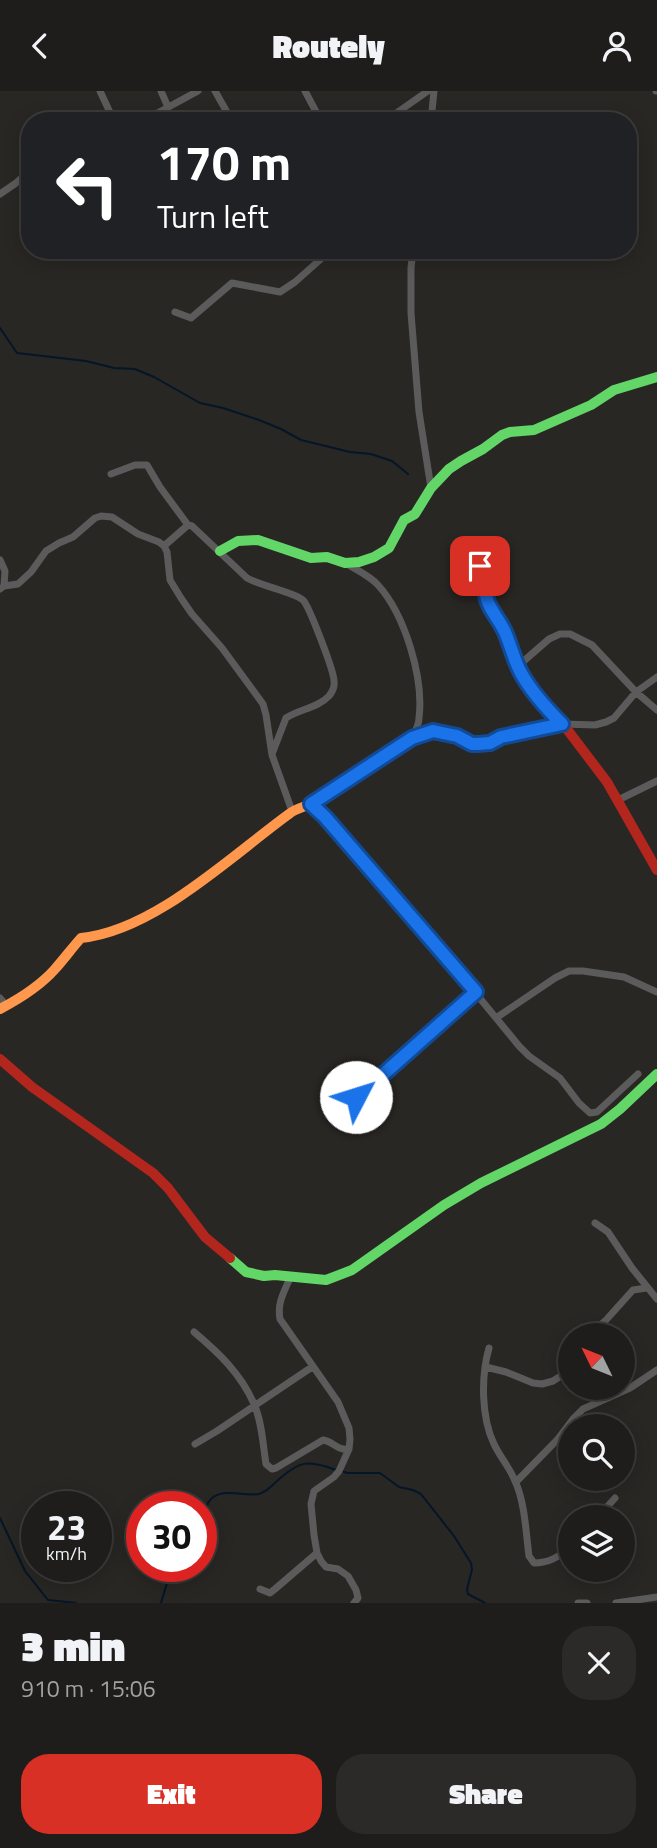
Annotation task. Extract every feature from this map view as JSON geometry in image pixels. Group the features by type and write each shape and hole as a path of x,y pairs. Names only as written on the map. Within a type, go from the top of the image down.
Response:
{"street":[{"path":"100,91 110,112"},
{"path":"161,91 168,107"},
{"path":"159,112 198,91"},
{"path":"215,91 228,112"},
{"path":"305,91 316,112"},
{"path":"398,112 428,91"},
{"path":"432,112 434,91"},
{"path":"0,194 21,178"},
{"path":"175,313 191,318 232,283 280,292 321,259"},
{"path":"412,259 411,313 419,412 431,488"},
{"path":"345,563 366,559 389,548 404,520 415,514 431,488 449,469 502,435 534,430 591,405 614,390 657,377"},
{"path":"111,474 135,465 147,465 188,525 247,578 302,600 331,666 335,679 334,689 320,703 286,718 272,755"},
{"path":"0,561 5,571 2,588 18,584 31,572 46,551 73,537 101,516 112,517 138,534 164,546 168,571 176,589 192,614 214,637 263,704 272,755 292,811"},
{"path":"164,546 188,525"},
{"path":"220,551 237,541 258,540 310,558 327,557 345,563 377,584 397,613 416,669 421,700 418,724 412,738"},
{"path":"457,559 480,566 485,572 486,599 530,688 607,782 657,870"},
{"path":"518,666 549,639 560,634 569,634 592,645 636,692 657,710"},
{"path":"2,1004 23,997 42,983 81,938 123,927 162,907 217,871 292,811 311,804 412,738 433,731 478,744 562,724 595,725 614,718 636,692 657,677"},
{"path":"618,800 657,781"},
{"path":"311,804 476,992 519,1046 560,1078 590,1113 597,1112 638,1074"},
{"path":"496,1018 569,971 624,977 657,992"},
{"path":"335,1072 348,1091 361,1097 476,992"},
{"path":"0,1059 32,1087 153,1173 169,1188 205,1237 246,1272 264,1276 326,1280 352,1270 444,1205 481,1183 601,1124 657,1074"},
{"path":"595,1223 608,1232 657,1299"},
{"path":"290,1277 279,1301 280,1319 338,1402 345,1414 351,1439 339,1471 314,1491 311,1504 317,1553 327,1567 338,1569 348,1576 358,1598 354,1603"},
{"path":"604,1323 633,1290 647,1288"},
{"path":"194,1332 231,1365 255,1405 266,1464 272,1469 323,1440 340,1449 349,1449"},
{"path":"489,1348 484,1413 488,1430 516,1482 529,1556 534,1563 544,1563 558,1557"},
{"path":"195,1444 312,1367"},
{"path":"486,1367 533,1383 542,1384 558,1378"},
{"path":"635,1385 657,1370"},
{"path":"516,1482 583,1409 600,1400"},
{"path":"608,1505 615,1497"},
{"path":"260,1589 270,1593 275,1590 317,1553"},
{"path":"616,1603 657,1597"},
{"path":"578,1603 587,1603"}],"waterway":[{"path":"0,328 17,353 135,369 200,403 259,420 301,440 392,461 408,474"},
{"path":"217,1495 259,1494 292,1469 304,1464 318,1464 336,1470"},
{"path":"342,1471 380,1473 399,1487 421,1494 471,1563 468,1594 485,1603"},
{"path":"0,1518 25,1571 48,1600 76,1603"},
{"path":"161,1603 167,1582"}],"traffic: fast":[{"path":"220,551 238,541 258,540 311,558 327,557 345,563 374,557 389,548 404,520 415,514 431,488 461,461 502,435 534,430 591,405 614,390 657,377"},
{"path":"230,1258 246,1272 264,1276 326,1280 352,1270 444,1205 481,1183 601,1124 657,1074"}],"traffic: slow":[{"path":"0,1009 43,981 81,938 136,922 164,907 292,812 319,800 403,743 422,734 437,732 476,744"}],"traffic: jam":[{"path":"476,744 490,743 501,737 563,724 607,782 657,870"},
{"path":"0,1059 32,1087 153,1173 168,1188 205,1237 230,1258"}],"route":[{"path":"356,1097 361,1097 476,992 311,804 412,738 423,734 433,731 478,744 562,724 530,688 521,673 505,633 486,599 487,577 480,566"}]}
